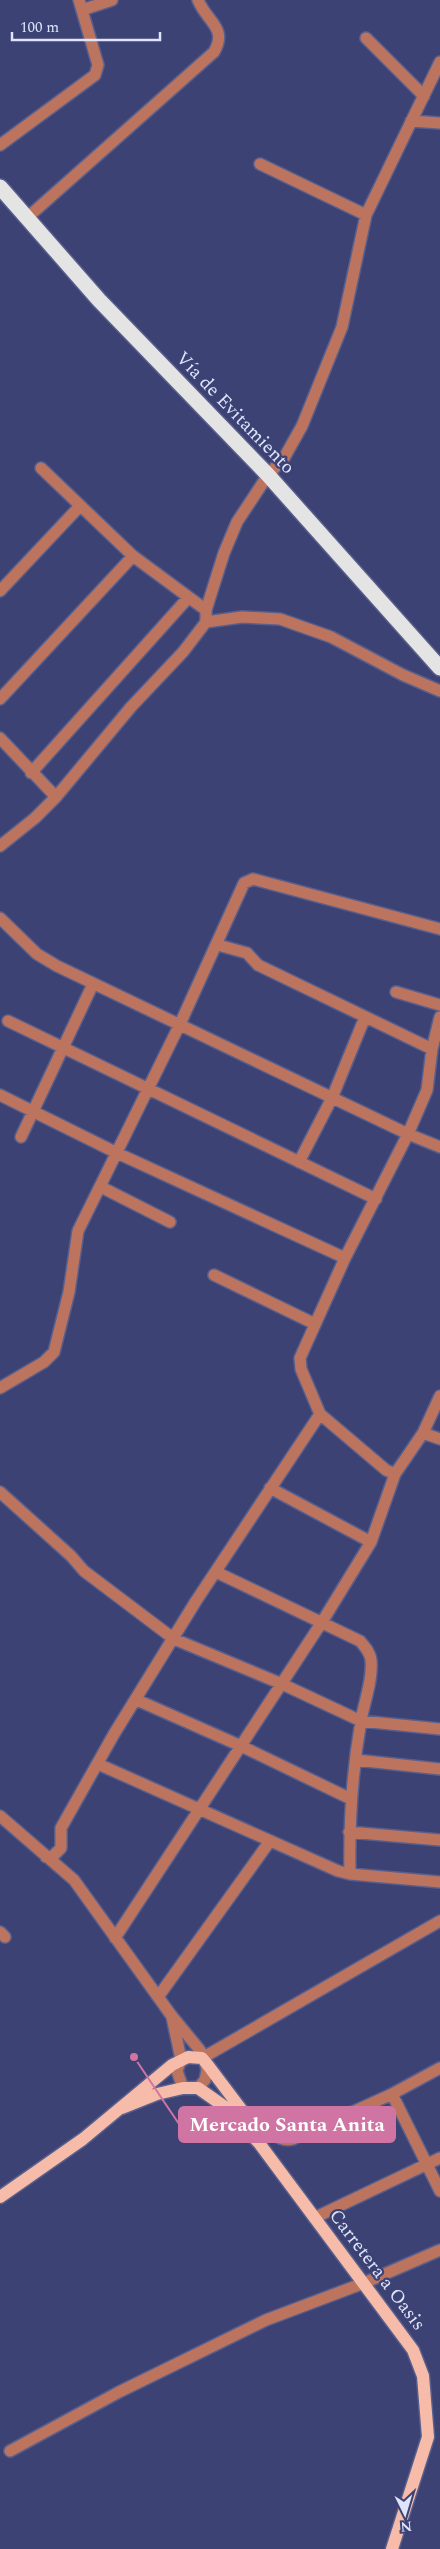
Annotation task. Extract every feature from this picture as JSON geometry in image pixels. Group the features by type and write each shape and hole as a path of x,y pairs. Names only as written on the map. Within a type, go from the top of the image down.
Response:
{"highway":[{"name":"Vía de Evitamiento","path":"0,187 98,300 268,475 440,668"}],"main road":[{"path":"0,2197 84,2139 122,2108 128,2100 181,2059 196,2057 206,2060"},
{"name":"Carretera a Oasis","path":"206,2060 250,2120 259,2143"},
{"path":"122,2108 157,2094 183,2088 198,2088"},
{"name":"Carretera a Oasis","path":"198,2088 225,2107 259,2143 413,2350 423,2376 428,2437 392,2549"}],"street":[{"path":"0,144 95,75 98,65 80,5 112,0"},
{"path":"28,217 214,52 220,41 220,33 204,14 198,0"},
{"path":"366,38 424,96"},
{"path":"0,846 35,818 56,797 131,707 182,652 206,622 206,610 224,553 237,522 268,475 284,458 302,426 342,327 366,216 440,62"},
{"path":"411,120 440,122"},
{"path":"260,164 366,216"},
{"path":"41,468 133,556 206,610"},
{"path":"0,591 80,506"},
{"path":"0,699 133,556"},
{"path":"31,773 188,598"},
{"path":"206,622 242,616 280,620 331,637 403,675 440,691"},
{"path":"0,738 31,773 56,797"},
{"path":"0,1388 44,1362 54,1352 69,1292 78,1231 218,945 244,883 248,879 440,929"},
{"path":"0,918 37,954 93,984 408,1134 440,1147"},
{"path":"218,945 247,954 258,965 432,1049"},
{"path":"20,1137 93,984"},
{"path":"396,992 440,1005"},
{"path":"299,1162 332,1098 365,1017"},
{"path":"395,1474 386,1470 320,1414 300,1364 315,1324 345,1258 408,1134 427,1090 432,1049 440,1017"},
{"path":"8,1021 376,1199"},
{"path":"0,1095 117,1153 345,1258"},
{"path":"101,1187 170,1222"},
{"path":"214,1275 315,1324"},
{"path":"115,1938 282,1684 371,1542 395,1474 423,1433 440,1396"},
{"path":"46,1856 53,1856 61,1848 61,1828 114,1734 270,1488 320,1414"},
{"path":"423,1433 440,1439"},
{"path":"270,1488 371,1542"},
{"path":"0,1492 71,1556 84,1571 174,1639 282,1684 361,1721 440,1729"},
{"path":"216,1572 360,1641 368,1651 371,1668 361,1721 351,1799 349,1832 350,1874"},
{"path":"137,1700 241,1746 351,1799"},
{"path":"356,1760 440,1769"},
{"path":"98,1764 338,1871 350,1874 440,1882"},
{"path":"0,1816 74,1880 171,2015 206,2060 205,2080 198,2088"},
{"path":"0,1834 9,1825"},
{"path":"349,1832 440,1840"},
{"path":"158,1997 270,1841"},
{"path":"206,2060 440,1921"},
{"path":"171,2015 181,2059 177,2072 183,2088"},
{"path":"250,2120 266,2125 274,2135 286,2141 392,2094 440,2068"},
{"path":"392,2094 440,2191"},
{"path":"314,2218 440,2158"},
{"path":"10,2450 119,2392 266,2320 364,2283 440,2250"}],"place":[{"name":"Mercado Santa Anita","path":"134,2057"}]}
